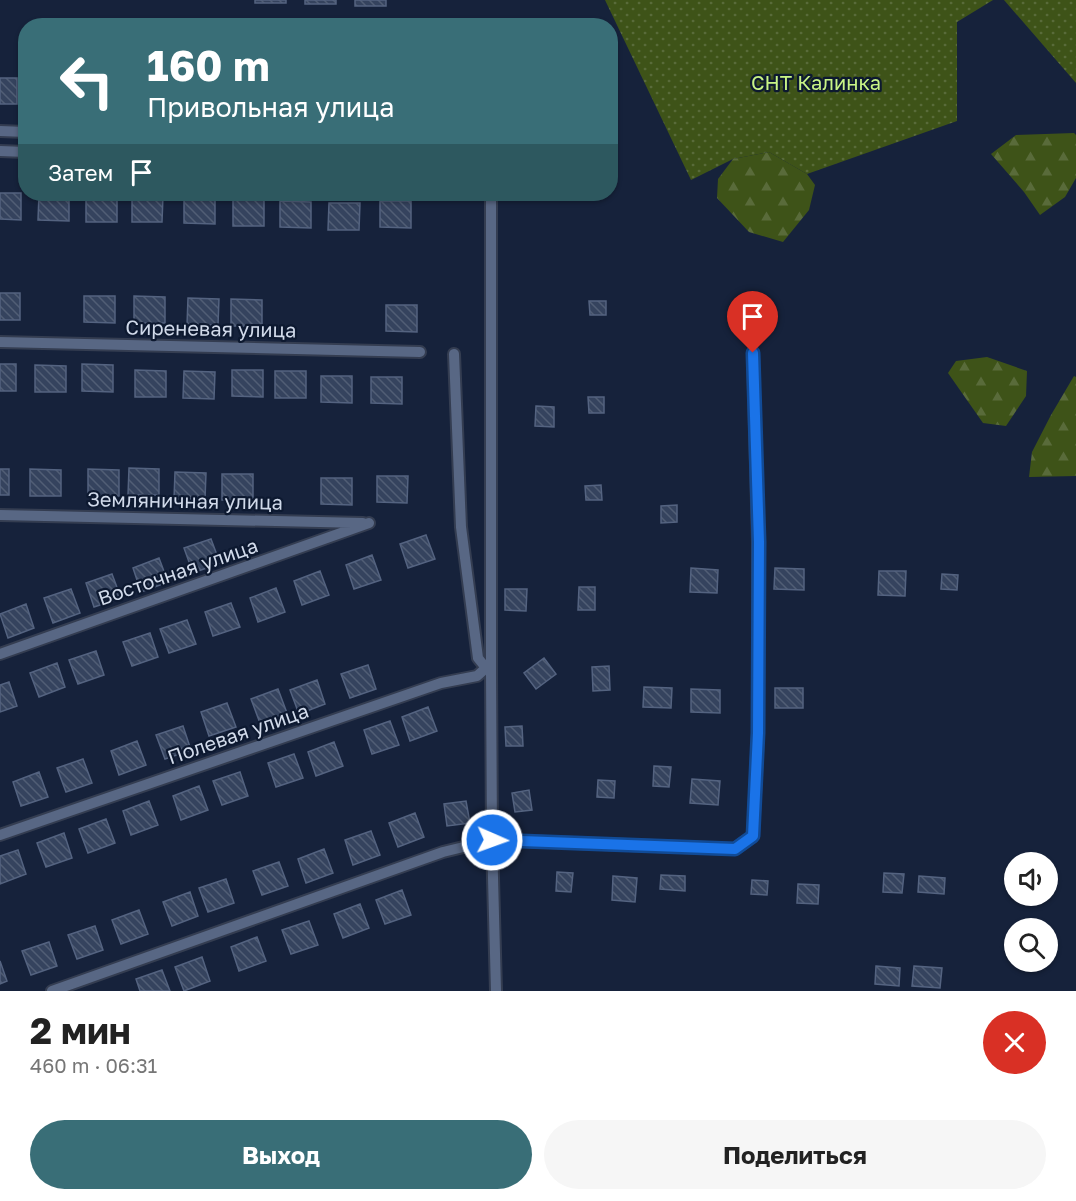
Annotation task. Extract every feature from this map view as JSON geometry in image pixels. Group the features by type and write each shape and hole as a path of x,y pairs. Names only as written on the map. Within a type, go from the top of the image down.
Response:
{"street":[{"path":"0,131 18,132"},
{"path":"0,151 18,152"},
{"path":"491,201 489,669 496,991"},
{"name":"Сиреневая улица","path":"0,342 420,352"},
{"path":"52,991 442,852 492,840 735,849 753,836 758,733 759,542 753,353"},
{"path":"454,354 461,527 478,658 489,669"},
{"name":"Земляничная улица","path":"0,515 369,523"},
{"name":"Восточная улица","path":"0,654 369,523"},
{"name":"Полевая улица","path":"0,835 441,683 477,676 489,669"}],"green space":[{"name":"СНТ Калинка","path":"605,0 993,0 957,22 957,121 807,174 769,152 733,159 691,180 618,27 618,18 614,18"},
{"path":"1004,0 1076,0 1076,83"},
{"path":"1074,133 1076,135 1076,178 1065,197 1040,215 1024,192 991,154 1016,135"},
{"path":"769,152 807,174 815,185 809,210 783,242 749,232 717,198 718,179 733,159"},
{"path":"987,357 1027,371 1026,396 1006,426 983,423 948,373 956,361"},
{"path":"1074,376 1076,377 1076,476 1029,477 1032,452"}],"building":[{"path":"255,0 286,0 286,3 255,3"},
{"path":"305,0 336,0 336,4 305,4"},
{"path":"355,0 386,0 386,6 355,6"},
{"path":"0,78 17,78 17,104 0,104"},
{"path":"0,193 18,193 18,201 21,201 21,220 0,219"},
{"path":"39,201 69,201 69,221 38,220"},
{"path":"86,201 117,201 117,222 86,222"},
{"path":"132,201 163,201 162,222 132,222"},
{"path":"184,201 215,201 215,224 184,223"},
{"path":"233,201 264,201 264,226 233,226"},
{"path":"280,201 311,202 311,228 280,227"},
{"path":"380,201 411,201 411,228 380,227"},
{"path":"329,203 360,203 359,230 328,230"},
{"path":"0,293 20,293 20,320 0,320"},
{"path":"84,296 115,296 115,323 84,322"},
{"path":"134,296 165,297 165,323 134,323"},
{"path":"188,298 219,299 218,325 187,325"},
{"path":"231,299 262,300 262,326 231,326"},
{"path":"589,301 606,301 606,315 590,315"},
{"path":"386,305 417,305 417,332 386,331"},
{"path":"0,364 16,364 16,391 0,391"},
{"path":"82,364 113,365 113,392 82,391"},
{"path":"35,365 66,366 66,392 35,392"},
{"path":"135,370 166,371 166,397 135,397"},
{"path":"232,370 263,370 263,397 232,396"},
{"path":"184,371 215,372 214,399 183,398"},
{"path":"275,371 306,371 306,398 275,398"},
{"path":"321,376 352,376 352,403 321,402"},
{"path":"371,377 402,377 402,404 371,403"},
{"path":"588,397 604,397 604,413 589,413"},
{"path":"536,406 554,407 554,427 535,426"},
{"path":"129,468 159,469 159,495 128,495"},
{"path":"0,469 9,469 9,495 0,495"},
{"path":"30,469 61,470 61,496 30,496"},
{"path":"88,469 119,470 119,496 88,496"},
{"path":"175,472 206,473 205,499 174,499"},
{"path":"222,474 253,474 253,501 222,500"},
{"path":"377,476 408,476 407,503 377,502"},
{"path":"321,478 352,478 352,505 321,504"},
{"path":"601,485 602,500 586,500 585,486"},
{"path":"677,505 677,522 661,523 661,506"},
{"path":"426,535 435,559 408,568 400,544"},
{"path":"211,539 220,563 193,573 184,548"},
{"path":"372,555 381,580 354,589 346,565"},
{"path":"159,558 168,582 141,592 133,568"},
{"path":"691,568 718,570 717,593 690,592"},
{"path":"775,568 804,569 804,590 774,589"},
{"path":"320,571 329,595 302,605 294,581"},
{"path":"879,571 906,571 905,596 878,595"},
{"path":"112,574 121,598 94,607 86,583"},
{"path":"942,574 958,575 957,590 941,589"},
{"path":"579,587 595,587 595,610 578,610"},
{"path":"276,588 285,612 258,622 250,598"},
{"path":"71,589 80,613 53,623 44,598"},
{"path":"505,589 527,589 526,611 505,610"},
{"path":"231,603 240,627 213,636 205,612"},
{"path":"26,604 34,628 8,638 0,614"},
{"path":"187,620 196,644 169,653 160,629"},
{"path":"150,633 158,657 132,666 123,642"},
{"path":"96,651 104,675 78,684 69,660"},
{"path":"544,658 556,674 536,689 524,673"},
{"path":"57,663 65,687 39,697 30,673"},
{"path":"368,665 376,689 350,698 341,674"},
{"path":"609,666 610,690 593,691 592,667"},
{"path":"317,680 325,704 299,714 290,690"},
{"path":"9,682 17,706 0,712 0,685"},
{"path":"644,687 672,688 671,708 643,707"},
{"path":"775,688 803,688 803,708 775,708"},
{"path":"278,689 287,713 260,723 251,699"},
{"path":"691,689 720,690 720,713 691,712"},
{"path":"227,703 236,727 209,736 201,712"},
{"path":"428,707 437,731 410,741 402,717"},
{"path":"390,721 399,745 372,754 364,730"},
{"path":"183,726 191,750 165,759 156,735"},
{"path":"522,726 523,746 506,746 505,727"},
{"path":"137,741 146,765 119,775 111,751"},
{"path":"334,742 343,766 316,776 308,752"},
{"path":"294,754 303,778 276,787 268,763"},
{"path":"83,759 92,783 66,792 57,768"},
{"path":"654,766 671,767 669,787 653,786"},
{"path":"39,772 48,797 21,806 13,782"},
{"path":"240,772 248,796 222,805 213,781"},
{"path":"692,779 720,781 718,805 690,803"},
{"path":"598,780 615,781 614,798 597,797"},
{"path":"199,786 208,810 181,820 173,796"},
{"path":"529,790 532,810 515,812 512,793"},
{"path":"149,801 158,825 131,835 123,811"},
{"path":"466,801 470,823 447,826 444,804"},
{"path":"415,813 424,837 398,847 389,823"},
{"path":"106,819 115,843 88,853 79,829"},
{"path":"371,831 380,855 353,865 345,840"},
{"path":"64,833 72,858 46,867 37,843"},
{"path":"324,849 333,873 306,883 298,859"},
{"path":"18,850 26,874 0,884 0,856"},
{"path":"279,862 288,886 262,895 253,871"},
{"path":"557,872 573,873 571,892 556,891"},
{"path":"884,873 904,874 902,893 883,892"},
{"path":"661,875 685,876 685,891 660,889"},
{"path":"613,876 637,878 635,902 612,900"},
{"path":"919,876 945,878 944,894 918,892"},
{"path":"226,879 234,903 208,912 199,888"},
{"path":"752,880 768,881 767,895 751,894"},
{"path":"798,884 819,885 818,904 797,903"},
{"path":"402,890 411,915 385,924 376,900"},
{"path":"190,892 198,916 172,926 163,902"},
{"path":"360,904 369,928 343,938 334,914"},
{"path":"139,910 148,934 121,944 112,920"},
{"path":"309,921 318,945 291,954 282,930"},
{"path":"95,926 103,950 77,959 68,935"},
{"path":"257,937 266,961 239,971 231,947"},
{"path":"49,942 57,966 31,975 22,951"},
{"path":"202,957 210,981 184,991 175,967"},
{"path":"0,961 7,981 0,984"},
{"path":"876,966 900,968 899,986 875,984"},
{"path":"914,966 942,968 940,988 912,986"},
{"path":"162,970 170,991 140,991 136,979"}],"route":[{"path":"492,840 735,849 753,836 758,733 759,542 753,353"}]}
